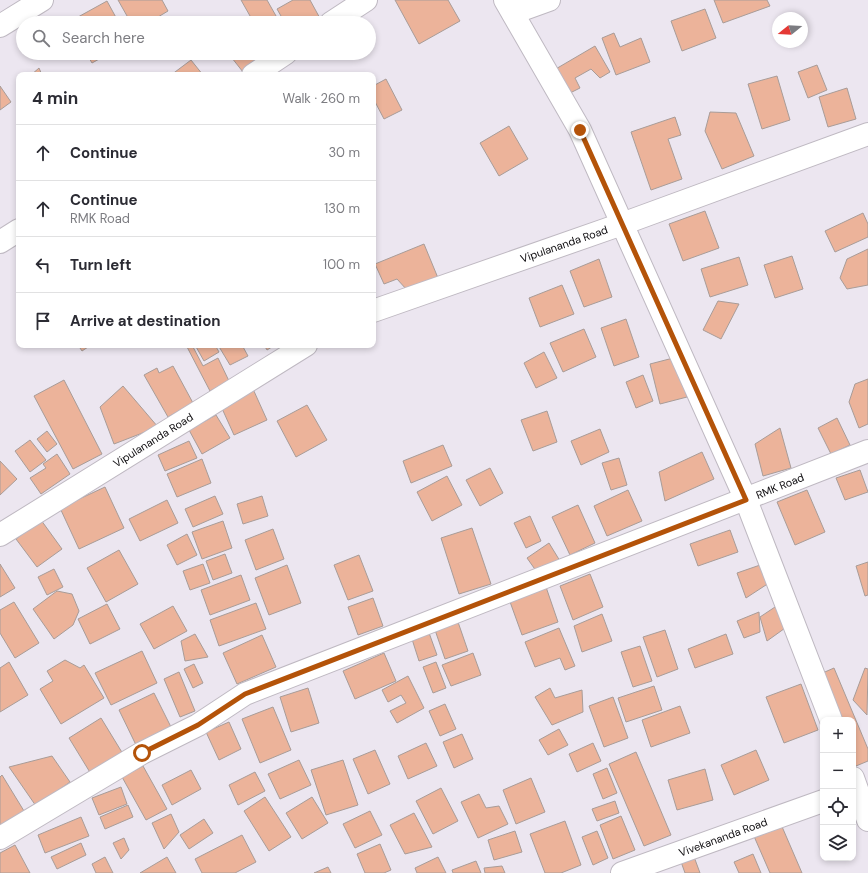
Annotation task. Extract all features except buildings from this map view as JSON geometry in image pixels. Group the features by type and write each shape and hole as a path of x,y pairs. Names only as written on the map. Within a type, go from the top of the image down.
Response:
{"street":[{"path":"16,16 42,0"},
{"path":"342,16 366,0"},
{"path":"549,0 509,6 580,130 746,500 830,717"},
{"path":"0,26 16,16"},
{"path":"258,72 276,60"},
{"name":"Vipulananda Road","path":"376,311 622,224 868,134"},
{"path":"0,242 16,232"},
{"name":"Vipulananda Road","path":"0,535 301,348"},
{"name":"RMK Road","path":"0,838 142,753 198,725 245,694 746,500 868,451"},
{"path":"858,785 868,820"},
{"name":"Vivekananda Road","path":"622,873 820,801"}],"route":[{"path":"142,753 198,725 245,694 746,500 580,130"}]}
